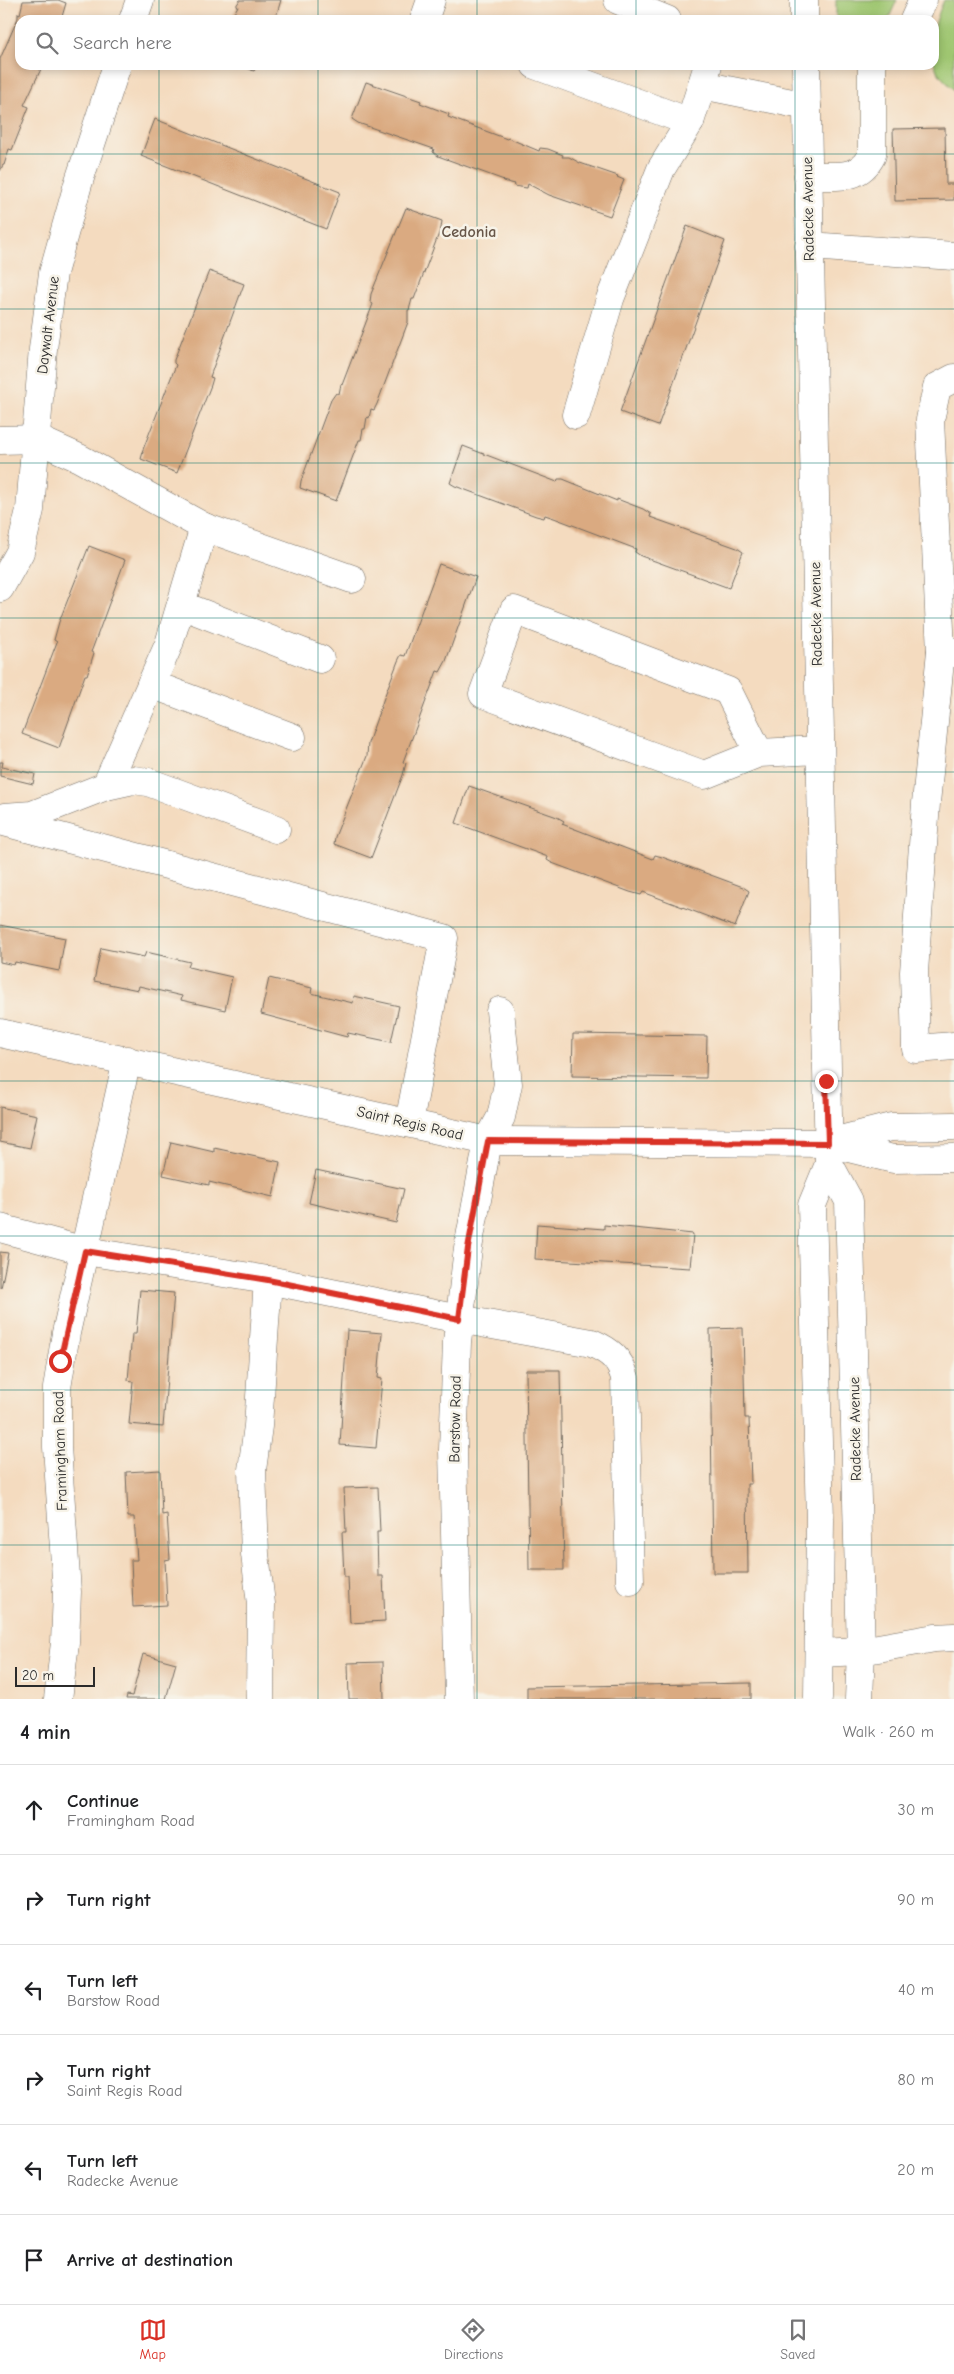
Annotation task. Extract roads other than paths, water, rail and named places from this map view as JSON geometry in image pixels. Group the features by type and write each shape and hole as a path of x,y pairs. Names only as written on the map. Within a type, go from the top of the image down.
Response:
{"street":[{"path":"135,15 140,0"},
{"path":"426,15 431,0"},
{"path":"618,0 655,15"},
{"path":"804,0 804,15"},
{"path":"916,15 923,0"},
{"name":"Daywalt Avenue","path":"0,588 20,552 30,510 43,349 54,274 78,184 115,70"},
{"path":"549,70 690,122"},
{"name":"Radecke Avenue","path":"806,70 828,1153 812,1205 820,1520 818,1699"},
{"path":"808,176 854,175 866,167 872,155 872,70"},
{"path":"576,415 610,299 661,169 690,122 705,75 806,106"},
{"path":"809,246 954,256"},
{"path":"954,378 937,387 930,420 947,652 926,803 914,972 916,1049 954,1046"},
{"path":"0,440 36,439 80,458 204,526 352,579"},
{"path":"106,786 169,644 204,526"},
{"path":"181,605 320,659"},
{"path":"759,753 728,691 514,610 483,694 704,776 759,753 819,750"},
{"path":"151,684 292,737"},
{"path":"0,816 10,818 32,815 106,786 133,780 148,782 276,829"},
{"path":"0,821 444,938 409,1123"},
{"name":"Barstow Road","path":"459,1699 453,1450 459,1319 467,1256 488,1141 501,1117 508,1084 500,1011"},
{"name":"Saint Regis Road","path":"0,1033 488,1141 828,1153"},
{"name":"Framingham Road","path":"58,1699 65,1643 67,1592 57,1447 57,1388 60,1361 127,1060"},
{"path":"828,1153 891,1127 954,1126"},
{"path":"828,1153 893,1159 954,1158"},
{"name":"Radecke Avenue","path":"828,1153 848,1200 860,1651 859,1699"},
{"path":"0,1228 85,1251 268,1280 459,1319 592,1343 612,1354 621,1364 625,1378 630,1581"},
{"path":"260,1699 261,1604 255,1554 252,1470 258,1426 268,1280"},
{"path":"819,1653 860,1651 935,1638 954,1637"}],"district":[{"name":"Cedonia","path":"469,232"}]}
